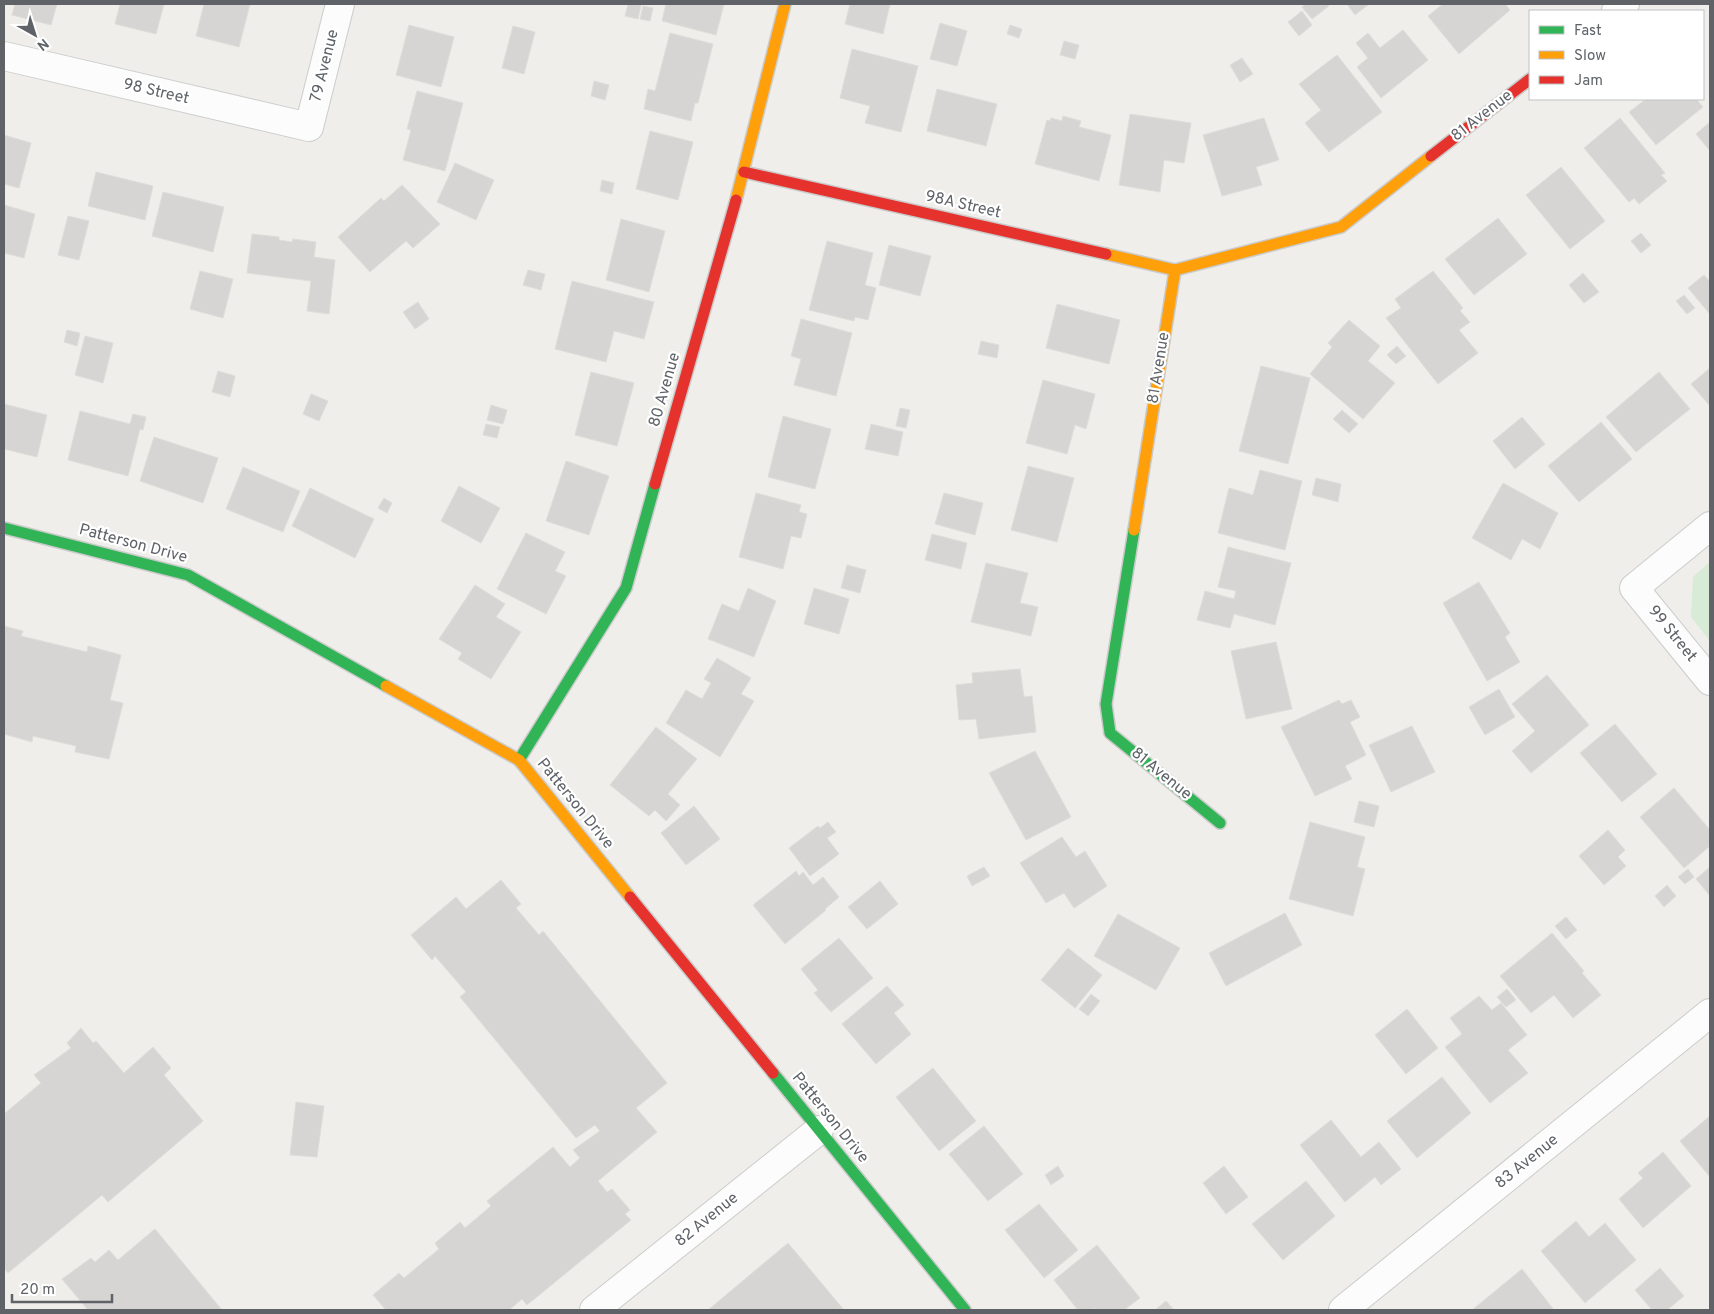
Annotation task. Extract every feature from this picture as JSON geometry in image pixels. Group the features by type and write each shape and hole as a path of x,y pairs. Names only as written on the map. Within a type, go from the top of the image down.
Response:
{"street":[{"name":"79 Avenue","path":"309,128 340,4"},
{"name":"80 Avenue","path":"520,760 626,588 744,172 786,4"},
{"name":"98 Street","path":"4,56 309,128"},
{"name":"81 Avenue","path":"1220,823 1110,733 1106,704 1175,270 1342,227 1529,79"},
{"name":"98A Street","path":"744,172 1175,270"},
{"name":"99 Street","path":"1710,526 1634,588 1710,681"},
{"name":"Patterson Drive","path":"4,528 188,575 520,760 965,1310"},
{"name":"83 Avenue","path":"1344,1310 1710,1013"},
{"name":"82 Avenue","path":"594,1310 819,1130"}],"green space":[{"path":"1710,562 1710,641 1691,617 1693,577"}],"building":[{"path":"15,4 57,4 51,25 12,15"},
{"path":"120,4 164,4 156,34 115,24"},
{"path":"204,4 250,4 239,47 196,36"},
{"path":"628,4 641,5 638,19 625,16"},
{"path":"666,4 724,4 716,35 662,21"},
{"path":"850,4 890,4 883,34 845,24"},
{"path":"1306,4 1327,4 1329,6 1312,19 1302,7"},
{"path":"1347,4 1369,4 1355,15"},
{"path":"1443,4 1505,4 1510,10 1459,54 1428,16"},
{"path":"643,6 653,8 650,21 640,19"},
{"path":"1302,11 1312,25 1299,36 1288,22"},
{"path":"940,23 967,31 957,66 930,59"},
{"path":"409,25 454,37 441,87 396,75"},
{"path":"1010,25 1022,29 1019,38 1007,34"},
{"path":"513,26 535,32 524,74 502,68"},
{"path":"1403,30 1428,60 1381,98 1357,67 1368,58 1356,43 1368,33 1380,48"},
{"path":"670,33 713,44 698,103 695,103 691,121 644,109 648,89 655,91"},
{"path":"1064,41 1079,45 1075,59 1060,55"},
{"path":"852,49 918,66 901,132 865,123 870,106 840,98"},
{"path":"1337,55 1382,112 1329,152 1305,123 1321,110 1299,84"},
{"path":"1242,58 1253,74 1240,82 1230,65"},
{"path":"594,81 609,85 605,100 591,96"},
{"path":"937,89 997,104 986,146 927,131"},
{"path":"417,91 463,103 445,171 403,160 411,130 407,129"},
{"path":"1645,100 1697,100 1703,107 1656,145 1629,112"},
{"path":"1130,114 1191,123 1184,163 1164,160 1160,192 1119,185"},
{"path":"1063,116 1081,121 1079,127 1111,135 1099,181 1035,164 1047,120 1050,121 1051,118 1062,121"},
{"path":"1264,118 1279,160 1256,167 1262,185 1222,196 1203,135"},
{"path":"1620,118 1665,173 1661,175 1667,181 1639,204 1634,198 1629,202 1584,148"},
{"path":"1710,122 1710,151 1696,134"},
{"path":"650,131 693,142 678,200 636,189"},
{"path":"4,135 31,143 19,188 4,184"},
{"path":"455,163 494,180 476,220 437,202"},
{"path":"1561,167 1605,221 1570,249 1526,195"},
{"path":"96,172 153,186 145,220 88,206"},
{"path":"602,180 614,183 612,194 600,191"},
{"path":"402,185 440,224 413,248 406,241 370,272 338,237 381,198 384,201"},
{"path":"163,192 224,207 213,252 152,236"},
{"path":"4,205 35,214 24,258 4,253"},
{"path":"68,216 89,221 79,260 58,255"},
{"path":"1498,218 1527,254 1474,295 1445,259"},
{"path":"621,219 665,231 649,292 606,280"},
{"path":"1641,233 1651,245 1641,253 1631,241"},
{"path":"252,234 279,237 279,240 292,242 293,239 316,242 314,257 335,260 329,314 307,311 311,281 247,273"},
{"path":"827,241 873,253 865,285 876,288 868,320 855,317 854,321 809,310"},
{"path":"889,245 931,256 920,296 879,285"},
{"path":"528,270 545,274 541,290 523,285"},
{"path":"200,271 233,279 223,318 190,309"},
{"path":"1433,271 1463,308 1460,311 1470,322 1459,330 1478,353 1438,384 1386,318 1401,308 1395,299"},
{"path":"1583,273 1599,292 1584,303 1569,285"},
{"path":"1704,275 1710,282 1709,313 1688,288"},
{"path":"572,281 654,302 644,339 614,331 606,362 555,349"},
{"path":"1684,295 1695,308 1687,314 1676,301"},
{"path":"418,302 429,319 415,329 403,312"},
{"path":"1057,304 1120,320 1109,364 1046,348"},
{"path":"801,319 852,333 836,396 794,385 801,359 791,356"},
{"path":"1349,320 1380,346 1368,361 1395,383 1363,419 1310,374 1332,347 1328,343"},
{"path":"67,330 80,333 77,346 64,342"},
{"path":"85,336 113,343 103,383 75,375"},
{"path":"981,341 999,345 997,358 978,354"},
{"path":"1397,346 1406,356 1396,364 1387,355"},
{"path":"1261,366 1310,378 1288,464 1239,451"},
{"path":"1710,368 1710,406 1691,384"},
{"path":"218,371 235,376 230,397 212,392"},
{"path":"591,372 634,383 617,446 575,435"},
{"path":"1659,372 1690,409 1636,452 1606,417"},
{"path":"1043,380 1095,394 1086,429 1075,425 1067,454 1026,443"},
{"path":"311,394 328,401 319,421 303,414"},
{"path":"4,404 47,415 37,457 4,449"},
{"path":"491,405 507,410 503,424 487,420"},
{"path":"900,408 910,410 906,428 896,426"},
{"path":"1342,410 1358,424 1349,433 1333,419"},
{"path":"80,411 130,424 133,414 146,417 143,430 140,429 128,476 68,460"},
{"path":"783,416 831,429 815,489 768,477"},
{"path":"1522,417 1545,444 1515,469 1493,441"},
{"path":"1601,422 1632,459 1579,502 1548,466"},
{"path":"486,424 500,427 497,438 483,435"},
{"path":"871,424 903,432 898,456 865,449"},
{"path":"154,437 218,458 203,503 140,481"},
{"path":"566,461 609,476 589,535 546,521"},
{"path":"1028,466 1074,478 1057,542 1011,530"},
{"path":"243,467 300,491 283,532 226,509"},
{"path":"1260,470 1302,481 1285,550 1218,533 1229,488 1253,495"},
{"path":"1316,478 1341,484 1338,502 1312,495"},
{"path":"1503,483 1558,513 1540,549 1522,539 1511,560 1472,538"},
{"path":"459,486 500,508 481,543 441,521"},
{"path":"310,488 374,519 355,558 292,526"},
{"path":"756,493 801,505 799,512 807,514 801,538 791,536 783,569 739,557"},
{"path":"944,493 983,503 975,535 935,524"},
{"path":"384,498 392,503 387,513 378,508"},
{"path":"526,533 565,552 555,571 566,576 546,614 497,589"},
{"path":"932,534 967,543 961,569 925,560"},
{"path":"1228,547 1291,563 1275,625 1234,614 1230,628 1197,620 1205,591 1234,599 1236,591 1218,587"},
{"path":"986,563 1028,573 1020,603 1038,607 1031,636 971,622"},
{"path":"847,565 866,570 860,593 841,588"},
{"path":"1479,582 1510,633 1505,637 1520,662 1487,681 1443,603"},
{"path":"475,585 505,604 496,617 521,632 491,679 458,659 462,653 439,639"},
{"path":"748,588 776,601 754,657 708,639 722,604 739,611"},
{"path":"814,588 849,599 839,634 804,624"},
{"path":"4,626 23,631 21,636 87,652 88,646 121,655 110,700 123,703 109,759 75,752 76,746 33,736 32,742 4,734"},
{"path":"1276,642 1292,709 1246,719 1231,651"},
{"path":"717,658 751,678 741,694 754,701 720,757 666,723 686,690 702,699 711,683 704,679"},
{"path":"1020,669 1024,697 1032,696 1036,732 979,739 976,719 959,720 956,685 973,683 972,673"},
{"path":"1547,675 1589,725 1531,773 1512,751 1535,731 1512,704"},
{"path":"1499,689 1515,717 1485,735 1469,707"},
{"path":"1339,700 1342,704 1351,700 1360,717 1350,722 1366,755 1345,766 1352,779 1315,796 1281,727"},
{"path":"1615,724 1657,774 1622,802 1580,753"},
{"path":"1412,726 1435,772 1391,792 1369,745"},
{"path":"656,727 697,759 668,794 680,805 666,821 655,810 649,816 610,785"},
{"path":"1035,751 1071,817 1026,840 989,773"},
{"path":"1674,788 1710,830 1710,846 1684,868 1640,817"},
{"path":"1359,801 1379,806 1374,827 1354,822"},
{"path":"694,806 720,839 686,865 661,833"},
{"path":"828,822 836,832 827,838 839,854 810,876 789,848 818,826 820,828"},
{"path":"1310,822 1365,837 1357,867 1365,869 1353,916 1289,899"},
{"path":"1608,830 1625,850 1618,857 1626,866 1604,885 1579,856"},
{"path":"1062,837 1076,857 1085,851 1107,886 1074,908 1064,893 1046,903 1020,863"},
{"path":"984,867 990,876 972,886 967,876"},
{"path":"1710,867 1710,896 1696,879"},
{"path":"1688,869 1694,877 1685,884 1678,877"},
{"path":"796,871 799,876 803,872 813,885 823,877 839,897 785,944 753,905"},
{"path":"501,880 521,904 516,908 539,935 543,931 667,1083 636,1108 657,1132 598,1181 607,1192 612,1189 630,1210 625,1214 631,1220 527,1305 522,1299 509,1310 386,1310 373,1295 399,1273 404,1278 439,1249 435,1243 460,1222 465,1228 491,1206 487,1201 553,1147 570,1167 580,1158 573,1150 600,1131 595,1125 576,1138 460,997 466,992 435,956 432,960 411,935 456,897 466,909"},
{"path":"880,881 898,904 867,929 848,907"},
{"path":"1667,885 1676,896 1664,907 1655,896"},
{"path":"1285,913 1302,945 1226,986 1209,953"},
{"path":"1118,914 1180,948 1156,990 1094,956"},
{"path":"1566,917 1577,930 1566,939 1555,926"},
{"path":"1552,933 1584,971 1582,973 1601,995 1573,1018 1554,995 1531,1013 1500,976"},
{"path":"839,938 873,978 831,1012 814,993 818,990 801,969"},
{"path":"1068,948 1102,975 1075,1008 1041,980"},
{"path":"887,986 904,1005 894,1013 911,1034 876,1064 842,1024"},
{"path":"1507,989 1516,1000 1506,1007 1497,997"},
{"path":"1091,994 1100,1001 1088,1016 1079,1009"},
{"path":"1479,996 1492,1010 1501,1003 1527,1035 1508,1050 1528,1073 1490,1103 1445,1047 1462,1034 1450,1018"},
{"path":"1407,1009 1438,1048 1406,1074 1375,1035"},
{"path":"81,1028 93,1043 96,1041 124,1073 153,1047 171,1068 164,1075 203,1121 108,1202 102,1195 8,1273 4,1268 4,1114 41,1083 34,1075 71,1048 67,1043"},
{"path":"933,1068 976,1121 939,1151 896,1097"},
{"path":"1442,1077 1471,1113 1417,1158 1387,1121"},
{"path":"296,1102 324,1106 317,1157 290,1155"},
{"path":"1710,1116 1710,1177 1680,1141"},
{"path":"1331,1120 1361,1157 1379,1142 1401,1169 1381,1185 1375,1177 1345,1202 1300,1145"},
{"path":"984,1126 1023,1174 988,1201 949,1154"},
{"path":"1663,1152 1691,1186 1643,1228 1619,1199 1643,1178 1638,1173"},
{"path":"1058,1166 1064,1176 1051,1185 1045,1175"},
{"path":"1224,1166 1248,1197 1226,1214 1203,1183"},
{"path":"1306,1181 1335,1216 1283,1260 1252,1224"},
{"path":"1039,1204 1078,1250 1044,1278 1005,1230"},
{"path":"1576,1221 1589,1237 1605,1223 1636,1260 1585,1303 1541,1251"},
{"path":"155,1229 222,1310 88,1310 62,1279 91,1258 95,1262 109,1250 118,1260"},
{"path":"788,1243 844,1310 708,1310"},
{"path":"1097,1245 1140,1298 1124,1310 1096,1310 1094,1308 1078,1310 1054,1280"},
{"path":"1660,1268 1684,1296 1667,1310 1652,1310 1635,1290"},
{"path":"1522,1269 1554,1310 1472,1310"},
{"path":"1166,1301 1174,1310 1155,1310"}],"traffic: fast":[{"path":"519,760 626,588 655,484"},
{"path":"4,528 188,575 386,686"},
{"path":"1134,530 1106,704 1110,733 1220,823"},
{"path":"773,1073 965,1310"}],"traffic: slow":[{"path":"736,200 785,4"},
{"path":"1106,254 1175,270 1341,227 1431,156"},
{"path":"1134,530 1175,270"},
{"path":"386,686 519,760 630,897"}],"traffic: jam":[{"path":"1431,156 1529,80"},
{"path":"744,172 1106,254"},
{"path":"655,484 736,200"},
{"path":"630,897 773,1073"}]}
